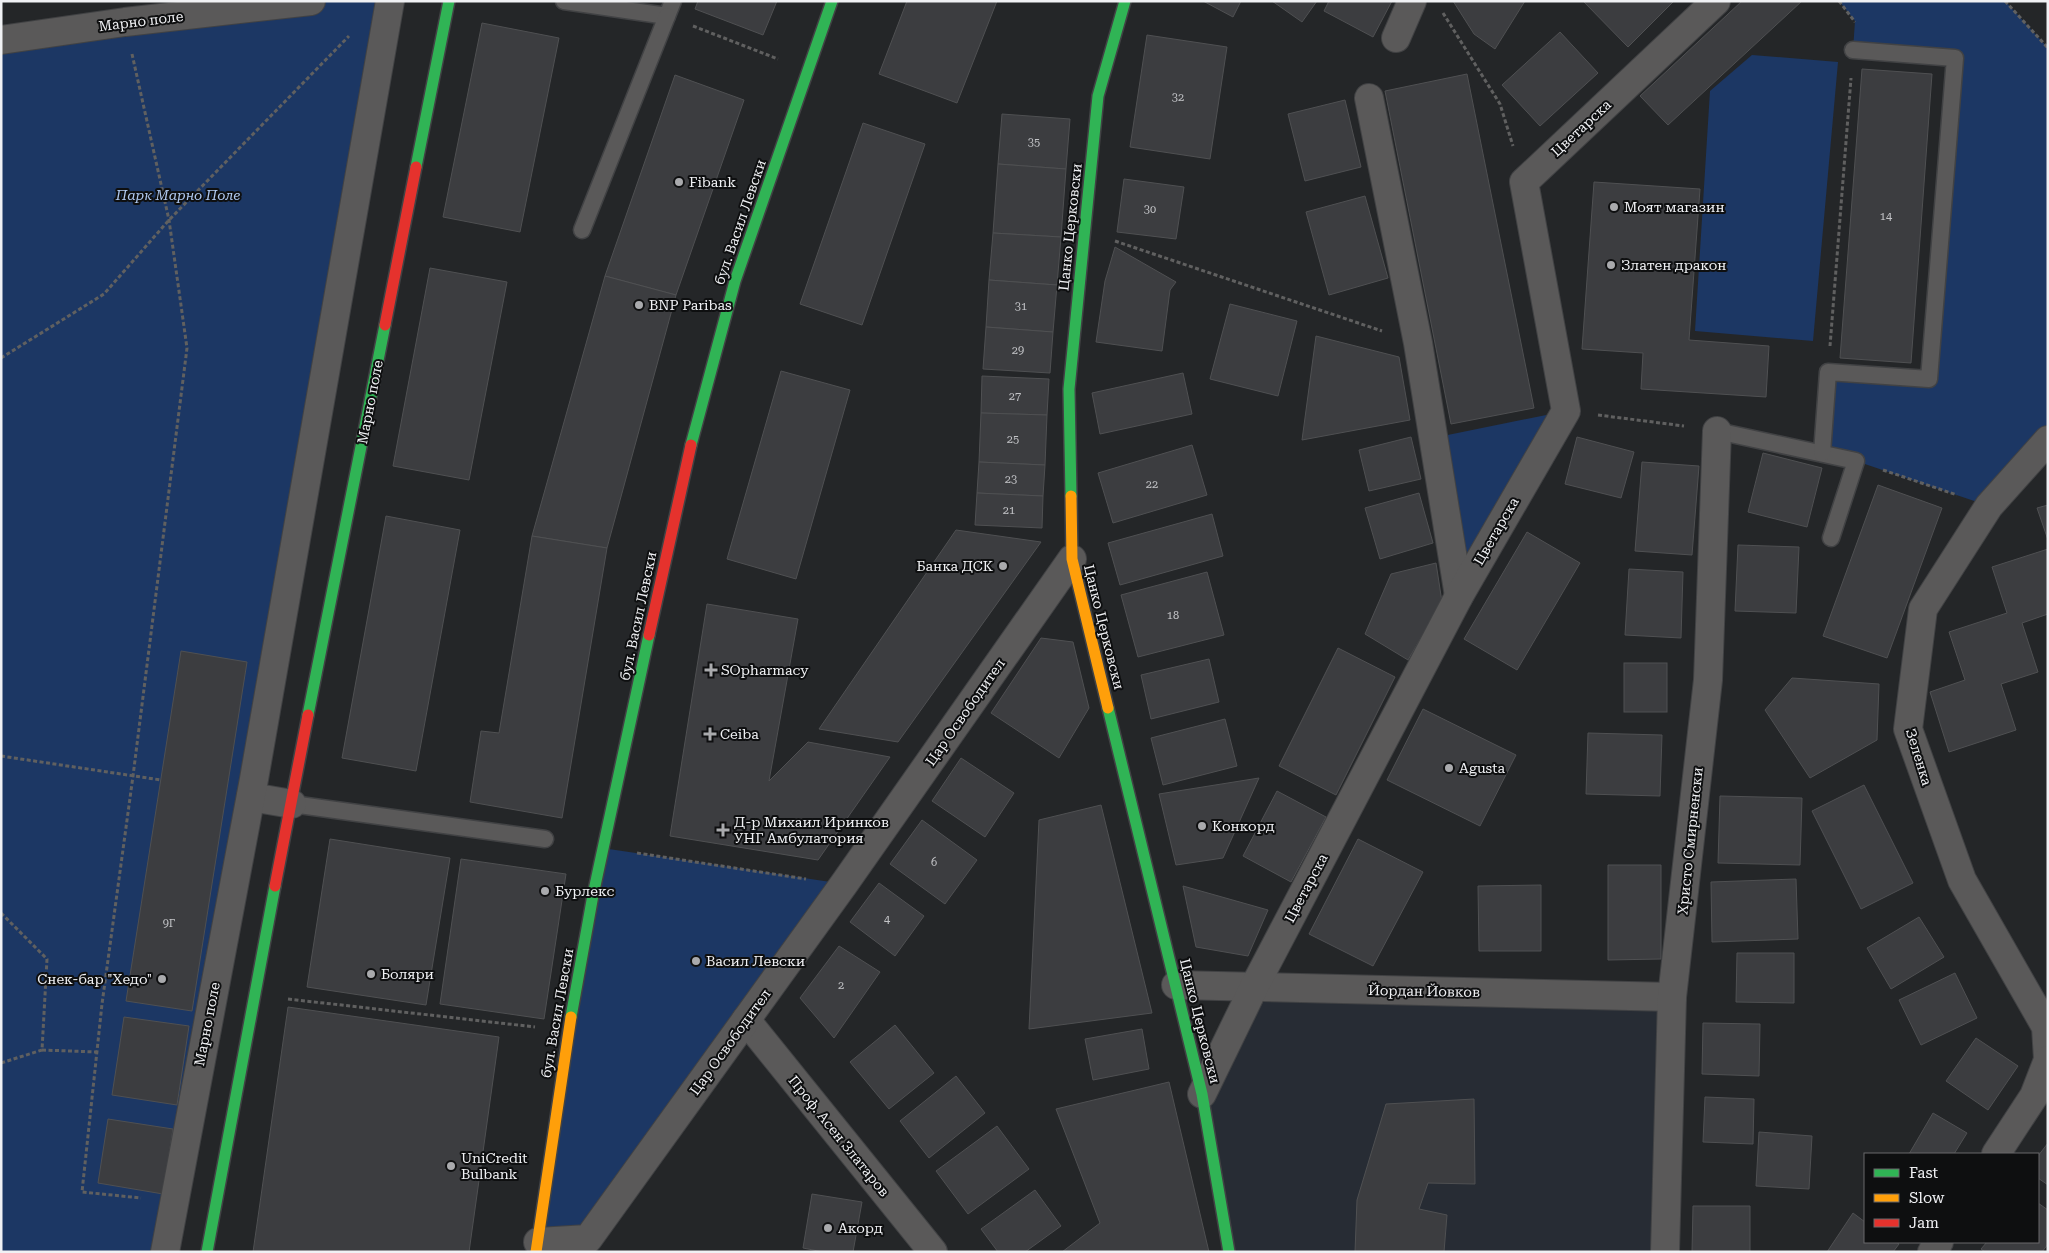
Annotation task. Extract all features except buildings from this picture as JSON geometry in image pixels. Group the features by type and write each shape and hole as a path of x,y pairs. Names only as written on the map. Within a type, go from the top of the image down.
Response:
{"street":[{"name":"Марно поле","path":"1,40 124,12 311,1"},
{"name":"Марно поле","path":"165,1252 173,1201 251,796 390,1"},
{"name":"Марно поле","path":"207,1252 253,995 449,1"},
{"name":"бул. Васил Левски","path":"537,1247 568,1031 602,848 688,455 735,281 832,1"},
{"name":"Цанко Церковски","path":"1126,1 1098,96 1084,230 1069,389 1072,559 1202,1094 1229,1252"},
{"path":"1396,38 1412,1"},
{"name":"Цветарска","path":"1524,182 1716,1"},
{"path":"1369,98 1418,343 1459,596"},
{"path":"1524,182 1566,411"},
{"name":"Цветарска","path":"1202,1094 1254,987 1459,596 1566,411"},
{"name":"Христо Смирненски","path":"1665,1252 1672,997 1708,680 1717,430"},
{"name":"Зеленка","path":"1997,1153 2034,1096 2048,1060 2046,1027 1962,880 1908,729 1923,609 1989,506 2048,440"},
{"name":"Цар Освободител","path":"537,1247 588,1239 844,884 1072,559"},
{"path":"251,796 292,804"},
{"name":"Йордан Йовков","path":"1176,985 1672,997"},
{"name":"Проф. Асен Златаров","path":"746,1020 933,1252"}],"lane":[{"path":"564,1 670,8 582,230"},
{"path":"1822,453 1828,372 1929,379 1955,58 1853,50"},
{"path":"1717,430 1856,461 1831,538"},
{"path":"292,804 545,839"}],"path":[{"path":"1828,372 1856,21 1838,1"},
{"path":"2005,1 2048,48"},
{"path":"670,8 807,70"},
{"path":"1440,9 1500,104 1524,182"},
{"path":"124,12 169,220 187,348 97,1052 82,1192 173,1201"},
{"path":"1,358 104,294 169,220 356,30"},
{"path":"1084,230 1418,343"},
{"path":"1566,411 1717,430"},
{"path":"1856,461 1989,506"},
{"path":"1,756 161,780"},
{"path":"602,848 844,884"},
{"path":"1,913 48,959 42,1050"},
{"path":"253,995 568,1031"},
{"path":"1,1063 42,1050 97,1052"}],"shaded area":[{"path":"1254,987 1672,997 1665,1252 1229,1252 1202,1094"}],"green space":[{"name":"Парк Марно Поле","path":"311,1 390,1 163,1252 1,1252 1,40"},
{"path":"1839,1 2005,1 2048,48 2048,440 1989,506 1856,461 1822,453 1828,372 1928,379 1955,59 1853,50 1855,21"},
{"path":"1752,55 1838,62 1813,341 1695,331 1710,91"},
{"path":"1566,411 1459,596 1433,438"},
{"path":"602,848 844,884 588,1239 538,1242"}],"traffic: fast":[{"path":"416,167 449,1"},
{"path":"691,445 735,281 832,1"},
{"path":"1071,496 1069,389 1098,96 1125,1"},
{"path":"308,715 385,325"},
{"path":"571,1017 593,895 649,635"},
{"path":"1108,708 1202,1094 1229,1252"},
{"path":"207,1252 275,886"}],"traffic: slow":[{"path":"1071,496 1072,559 1108,708"},
{"path":"536,1252 571,1017"}],"traffic: jam":[{"path":"385,325 416,167"},
{"path":"649,635 691,445"},
{"path":"275,886 308,715"}],"place":[{"name":"Fibank","path":"679,182"},
{"name":"Моят магазин","path":"1614,207"},
{"name":"Златен дракон","path":"1611,265"},
{"name":"BNP Paribas","path":"639,305"},
{"name":"Банка ДСК","path":"1003,566"},
{"name":"SOpharmacy","path":"711,670"},
{"name":"Ceiba","path":"710,734"},
{"name":"Agusta","path":"1449,768"},
{"name":"Конкорд","path":"1202,826"},
{"name":"Д-р Михаил Иринков УНГ Амбулатория","path":"723,830"},
{"name":"Бурлекс","path":"545,891"},
{"name":"Васил Левски","path":"696,961"},
{"name":"Боляри","path":"371,974"},
{"name":"Снек-бар \"Хедо\"","path":"162,979"},
{"name":"UniCredit Bulbank","path":"451,1166"},
{"name":"Акорд","path":"828,1228"}]}
